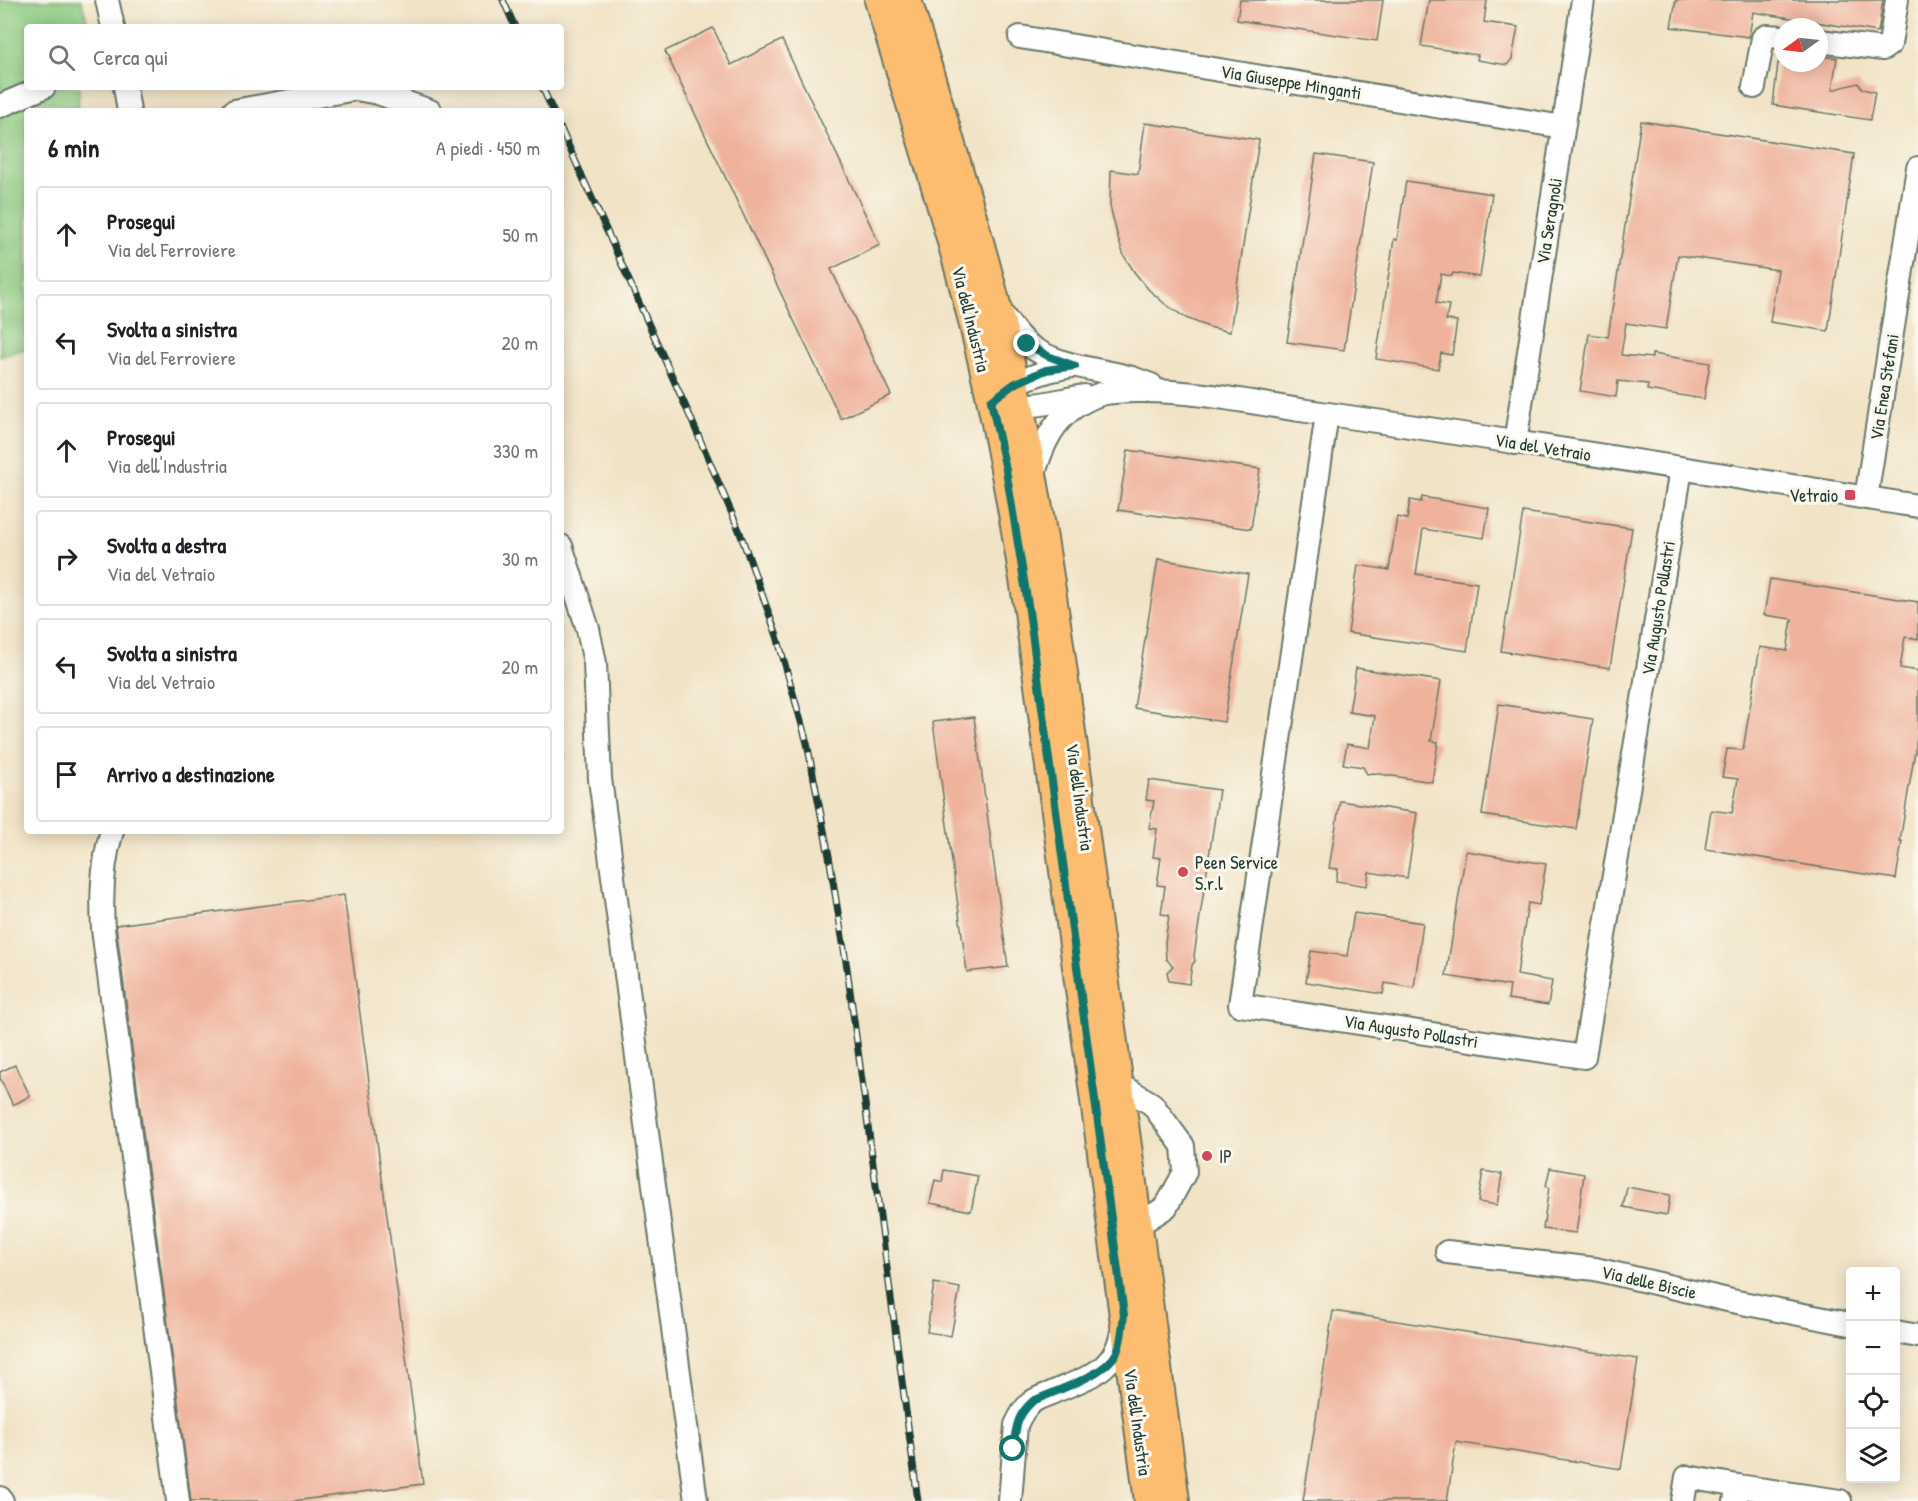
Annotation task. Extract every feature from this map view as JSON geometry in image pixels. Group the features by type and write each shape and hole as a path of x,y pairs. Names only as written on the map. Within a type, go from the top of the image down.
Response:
{"main road":[{"name":"Via dell'Industria","path":"879,0 953,246 978,341 1006,470 1029,611 1149,1501"},
{"name":"Via dell'Industria","path":"906,0 995,303 1017,395 1033,477 1056,621 1175,1501"}],"street":[{"path":"107,0 112,24"},
{"name":"Via Seragnoli","path":"1515,443 1583,0"},
{"path":"1828,42 1884,49 1890,44 1897,0"},
{"path":"1754,87 1763,38 1774,36"},
{"name":"Via Giuseppe Minganti","path":"1020,37 1563,127"},
{"path":"0,106 37,90"},
{"path":"126,90 128,108"},
{"path":"251,108 350,90"},
{"path":"362,90 378,93 421,108"},
{"name":"Via Enea Stefani","path":"1866,498 1918,168"},
{"name":"Via del Vetraio","path":"995,303 1011,327 1027,344 1048,356 1075,366 1125,376 1167,391"},
{"name":"Via del Vetraio","path":"991,401 1017,395 1046,370 1075,366"},
{"name":"Via del Vetraio","path":"1017,395 1039,406 1103,394 1167,391 1918,506"},
{"name":"Via del Vetraio","path":"1033,477 1050,432 1066,413 1081,403 1103,394"},
{"name":"Via Augusto Pollastri","path":"1327,414 1240,1005 1584,1057 1681,469"},
{"path":"564,555 588,629 595,663 600,778 696,1501"},
{"path":"111,834 101,898 103,929 177,1501"},
{"path":"1119,1084 1152,1104 1183,1146 1185,1172 1166,1207 1137,1225"},
{"name":"Via delle Biscie","path":"1447,1252 1595,1269 1732,1301 1846,1323"},
{"path":"1010,1501 1016,1425 1021,1415 1033,1401 1104,1368 1116,1354 1120,1345 1124,1315"},
{"path":"1900,1333 1918,1336"},
{"path":"1683,1501 1687,1477 1737,1493 1840,1501"}],"green space":[{"path":"0,0 81,0 88,24 24,24 24,90 79,90 78,108 24,108 24,349 0,357"}],"building":[{"path":"1240,0 1383,0 1377,41 1237,20"},
{"path":"1429,0 1487,0 1484,22 1518,27 1512,59 1507,65 1477,60 1478,55 1421,46"},
{"path":"1676,0 1883,0 1878,32 1828,24 1828,18 1790,18 1753,12 1749,37 1671,27"},
{"path":"713,28 731,65 782,40 880,245 831,269 891,395 841,419 665,51"},
{"path":"1828,57 1837,58 1832,90 1858,83 1863,89 1875,92 1870,120 1773,105 1777,72 1828,72"},
{"path":"1641,121 1854,154 1828,331 1770,322 1778,270 1678,255 1666,329 1626,323 1621,355 1652,358 1652,354 1710,363 1704,399 1647,390 1648,384 1618,381 1616,397 1580,391 1589,334 1608,337"},
{"path":"1145,123 1259,140 1230,332 1186,318 1165,304 1149,290 1124,256 1110,206 1111,170 1138,174"},
{"path":"1316,154 1373,162 1344,350 1287,342"},
{"path":"1406,181 1492,194 1480,277 1453,273 1452,276 1441,274 1436,303 1449,305 1446,320 1457,321 1452,355 1441,353 1438,369 1376,359 1394,239 1397,240"},
{"path":"1128,450 1260,469 1251,529 1118,510"},
{"path":"1422,497 1489,508 1484,538 1423,529 1416,574 1477,583 1467,651 1348,633 1358,565 1389,570 1397,517 1407,519 1410,500 1421,502"},
{"path":"1523,512 1632,528 1610,668 1501,651"},
{"path":"1158,559 1248,574 1224,722 1134,708"},
{"path":"1770,579 1918,602 1918,639 1905,637 1900,668 1918,671 1918,733 1896,879 1705,849 1711,810 1732,813 1738,779 1722,777 1727,749 1743,750 1760,647 1787,651 1792,619 1764,615"},
{"path":"1356,668 1441,681 1431,741 1438,742 1432,782 1367,774 1363,767 1343,764 1347,744 1370,748 1375,716 1349,712"},
{"path":"1499,704 1593,719 1576,829 1482,815"},
{"path":"974,717 1008,967 967,972 933,722"},
{"name":"Peen Service S.r.l","path":"1149,780 1219,790 1195,961 1192,965 1189,984 1169,981 1167,972 1173,966 1166,959 1165,943 1169,915 1161,914 1165,886 1157,885 1161,858 1153,857 1157,829 1149,828 1154,801 1146,800"},
{"path":"1340,801 1417,813 1407,878 1369,872 1367,886 1336,881 1338,869 1329,868"},
{"path":"1466,851 1546,864 1539,905 1528,903 1517,975 1552,981 1548,1005 1508,999 1510,986 1446,976"},
{"path":"344,895 423,1484 293,1501 191,1501 116,925"},
{"path":"1354,913 1423,923 1414,988 1385,983 1383,994 1306,982 1311,951 1347,956"},
{"path":"15,1065 30,1096 13,1105 0,1078 0,1072"},
{"path":"1550,1168 1584,1174 1576,1233 1543,1229 1549,1187 1546,1186"},
{"path":"944,1170 978,1176 971,1211 930,1203 935,1180 942,1182"},
{"path":"1483,1171 1502,1174 1497,1205 1478,1202"},
{"path":"1627,1187 1670,1195 1667,1215 1623,1207"},
{"path":"934,1283 960,1288 951,1336 927,1332"},
{"path":"1333,1311 1638,1359 1621,1469 1456,1442 1447,1501 1303,1501"}],"railway":[{"path":"503,0 514,24"},
{"path":"543,90 552,108"},
{"path":"564,136 739,530 777,636 807,743 829,856 847,968 918,1501"}],"place":[{"name":"Vetraio","path":"1850,495"},
{"name":"Peen Service S.r.l","path":"1183,872"},
{"name":"IP","path":"1207,1156"}],"route":[{"path":"1013,1449 1016,1425 1033,1401 1104,1368 1116,1354 1120,1345 1124,1315 1029,611 1006,470 991,401 1014,384 1046,370 1075,366 1048,356 1027,344"}]}
